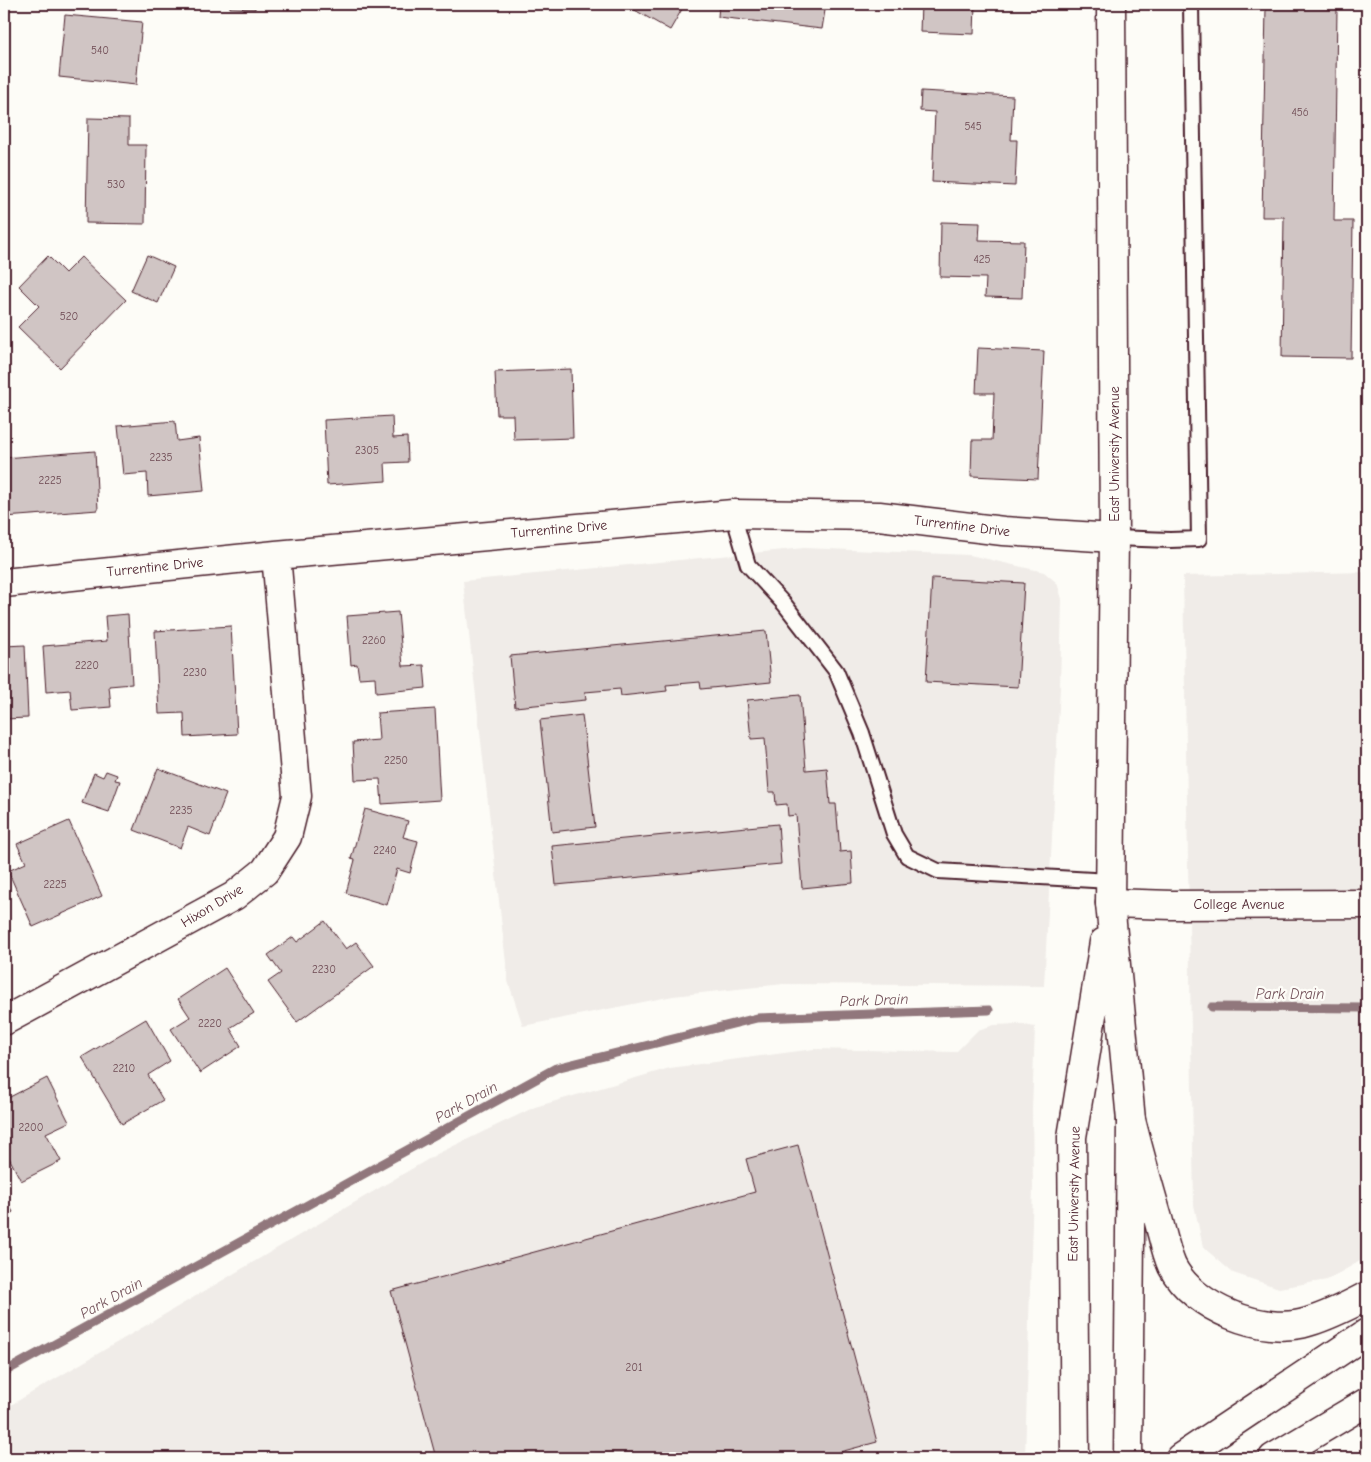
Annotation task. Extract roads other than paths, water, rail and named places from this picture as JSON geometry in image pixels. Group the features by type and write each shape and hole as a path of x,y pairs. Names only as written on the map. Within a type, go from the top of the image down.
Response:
{"main road":[{"name":"East University Avenue","path":"1111,4 1114,538 1110,892 1130,1120 1128,1458"},
{"name":"Turrentine Drive","path":"4,583 276,555 733,514 879,516 1002,531 1114,538"},
{"name":"Hixon Drive","path":"4,1021 234,896 265,871 287,837 297,796 276,555"},
{"name":"East University Avenue","path":"1075,1458 1072,1137 1110,892"},
{"name":"College Avenue","path":"1110,892 1172,905 1367,904"},
{"path":"1130,1120 1165,1247 1173,1267 1195,1295 1233,1316 1270,1326 1307,1323 1367,1296"},
{"path":"1180,1458 1367,1333"},
{"path":"1273,1458 1367,1402"}],"lane":[{"path":"1114,538 1199,539 1191,4"},
{"path":"733,514 748,565 786,605 836,671 862,733 894,834 907,856 938,871 1110,892"}],"waterway":[{"name":"Park Drain","path":"1212,1007 1367,1008"},
{"name":"Park Drain","path":"4,1372 556,1068 757,1018 989,1010"}]}
